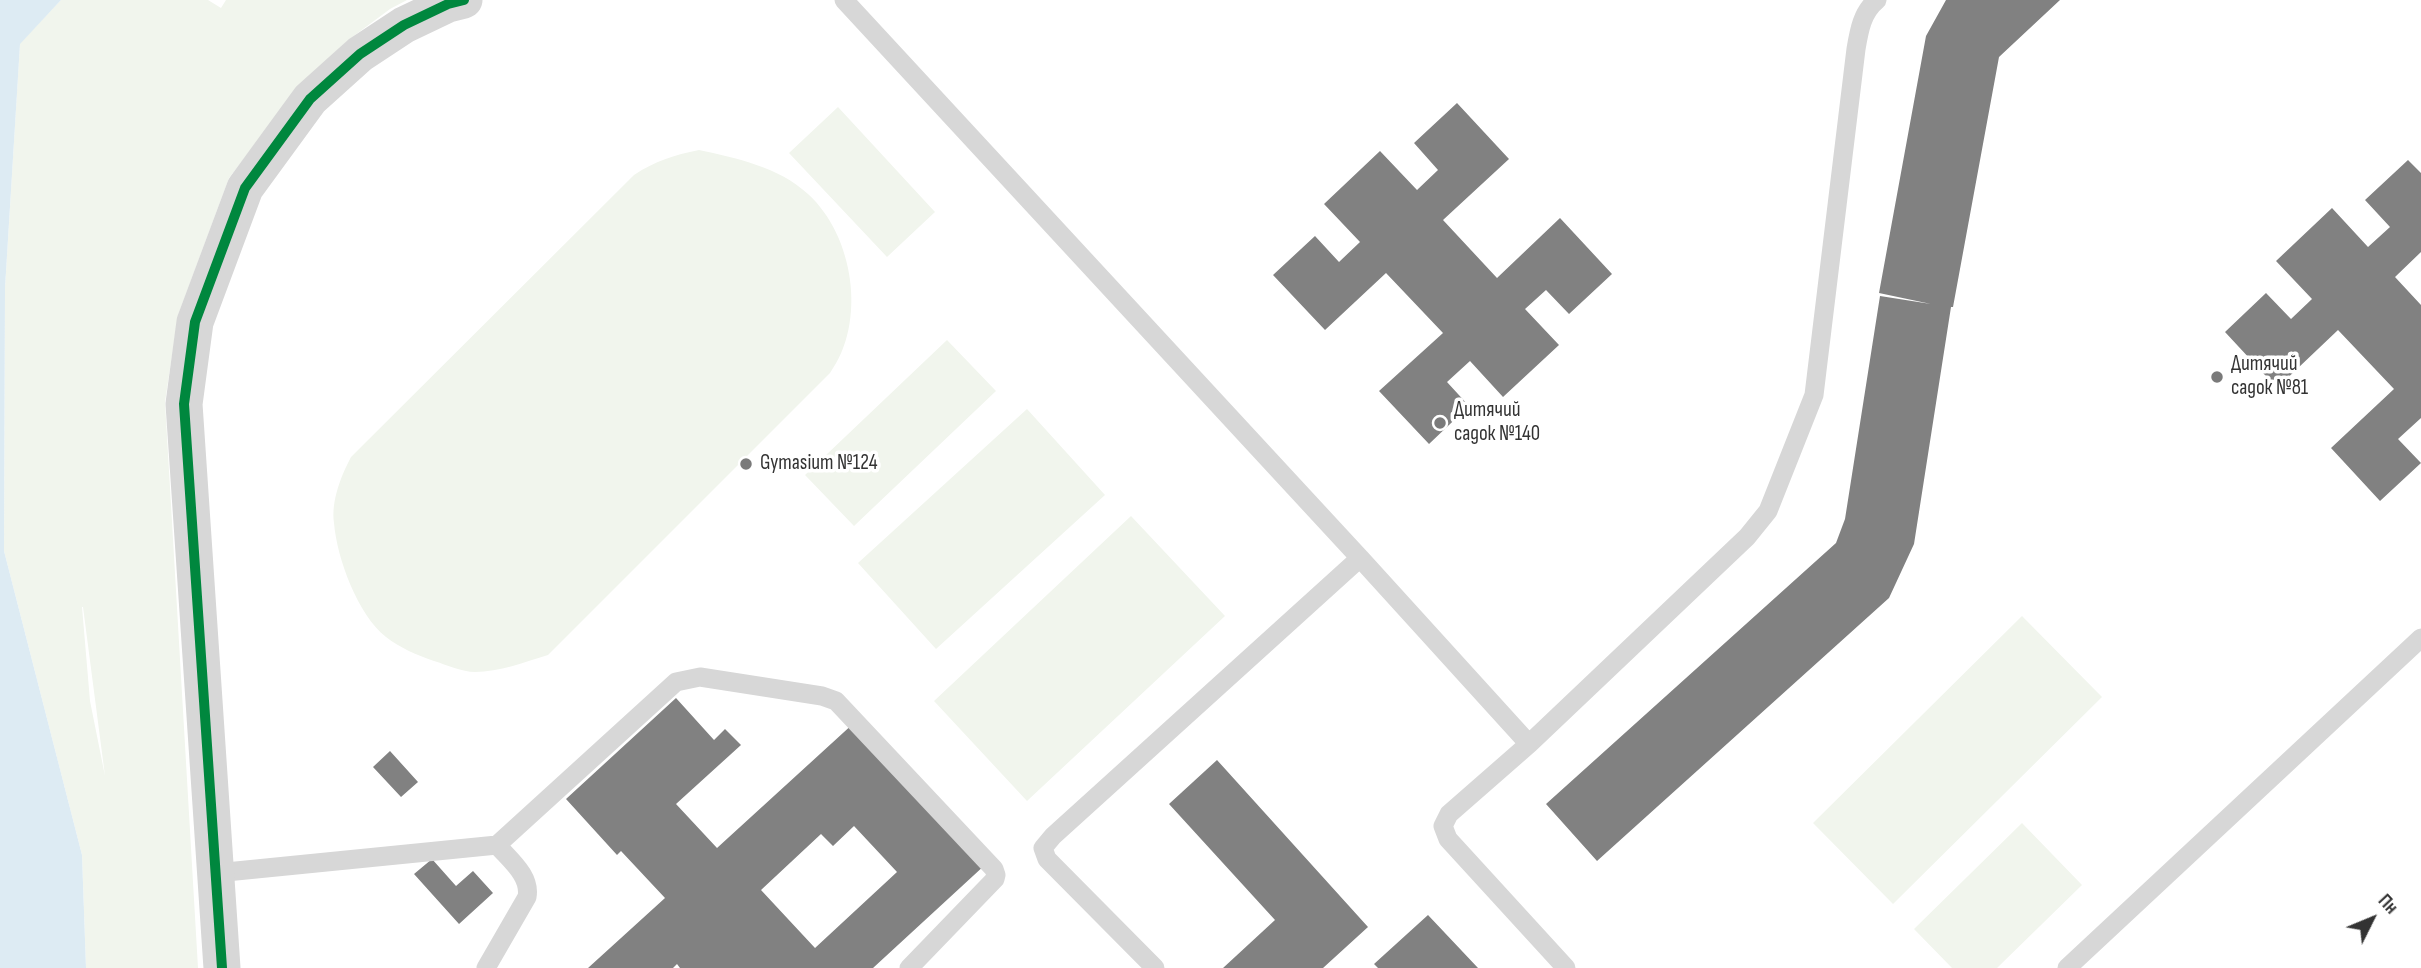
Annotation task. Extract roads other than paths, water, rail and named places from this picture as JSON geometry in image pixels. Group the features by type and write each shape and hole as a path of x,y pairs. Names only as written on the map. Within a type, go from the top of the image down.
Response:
{"street":[{"path":"222,968 184,404 195,322 245,188 310,99 360,54 404,25 448,4 464,0"}],"lane":[{"path":"844,0 1530,744"},
{"path":"1566,968 1448,839 1443,826 1449,814 1530,744 1747,537 1768,510 1814,396 1856,49 1860,26 1870,6 1877,0"},
{"path":"1154,968 1047,859 1043,848 1053,836 1360,558"},
{"path":"2067,968 2421,638"},
{"path":"216,873 497,845 676,682 700,677 828,697 836,701 994,869 995,880 909,968"},
{"path":"486,968 527,897 529,887 497,845"}],"place":[{"name":"Дитячий садок №81","path":"2217,377"},
{"name":"Дитячий садок №140","path":"1440,423"},
{"name":"Gymasium №124","path":"746,464"}]}
